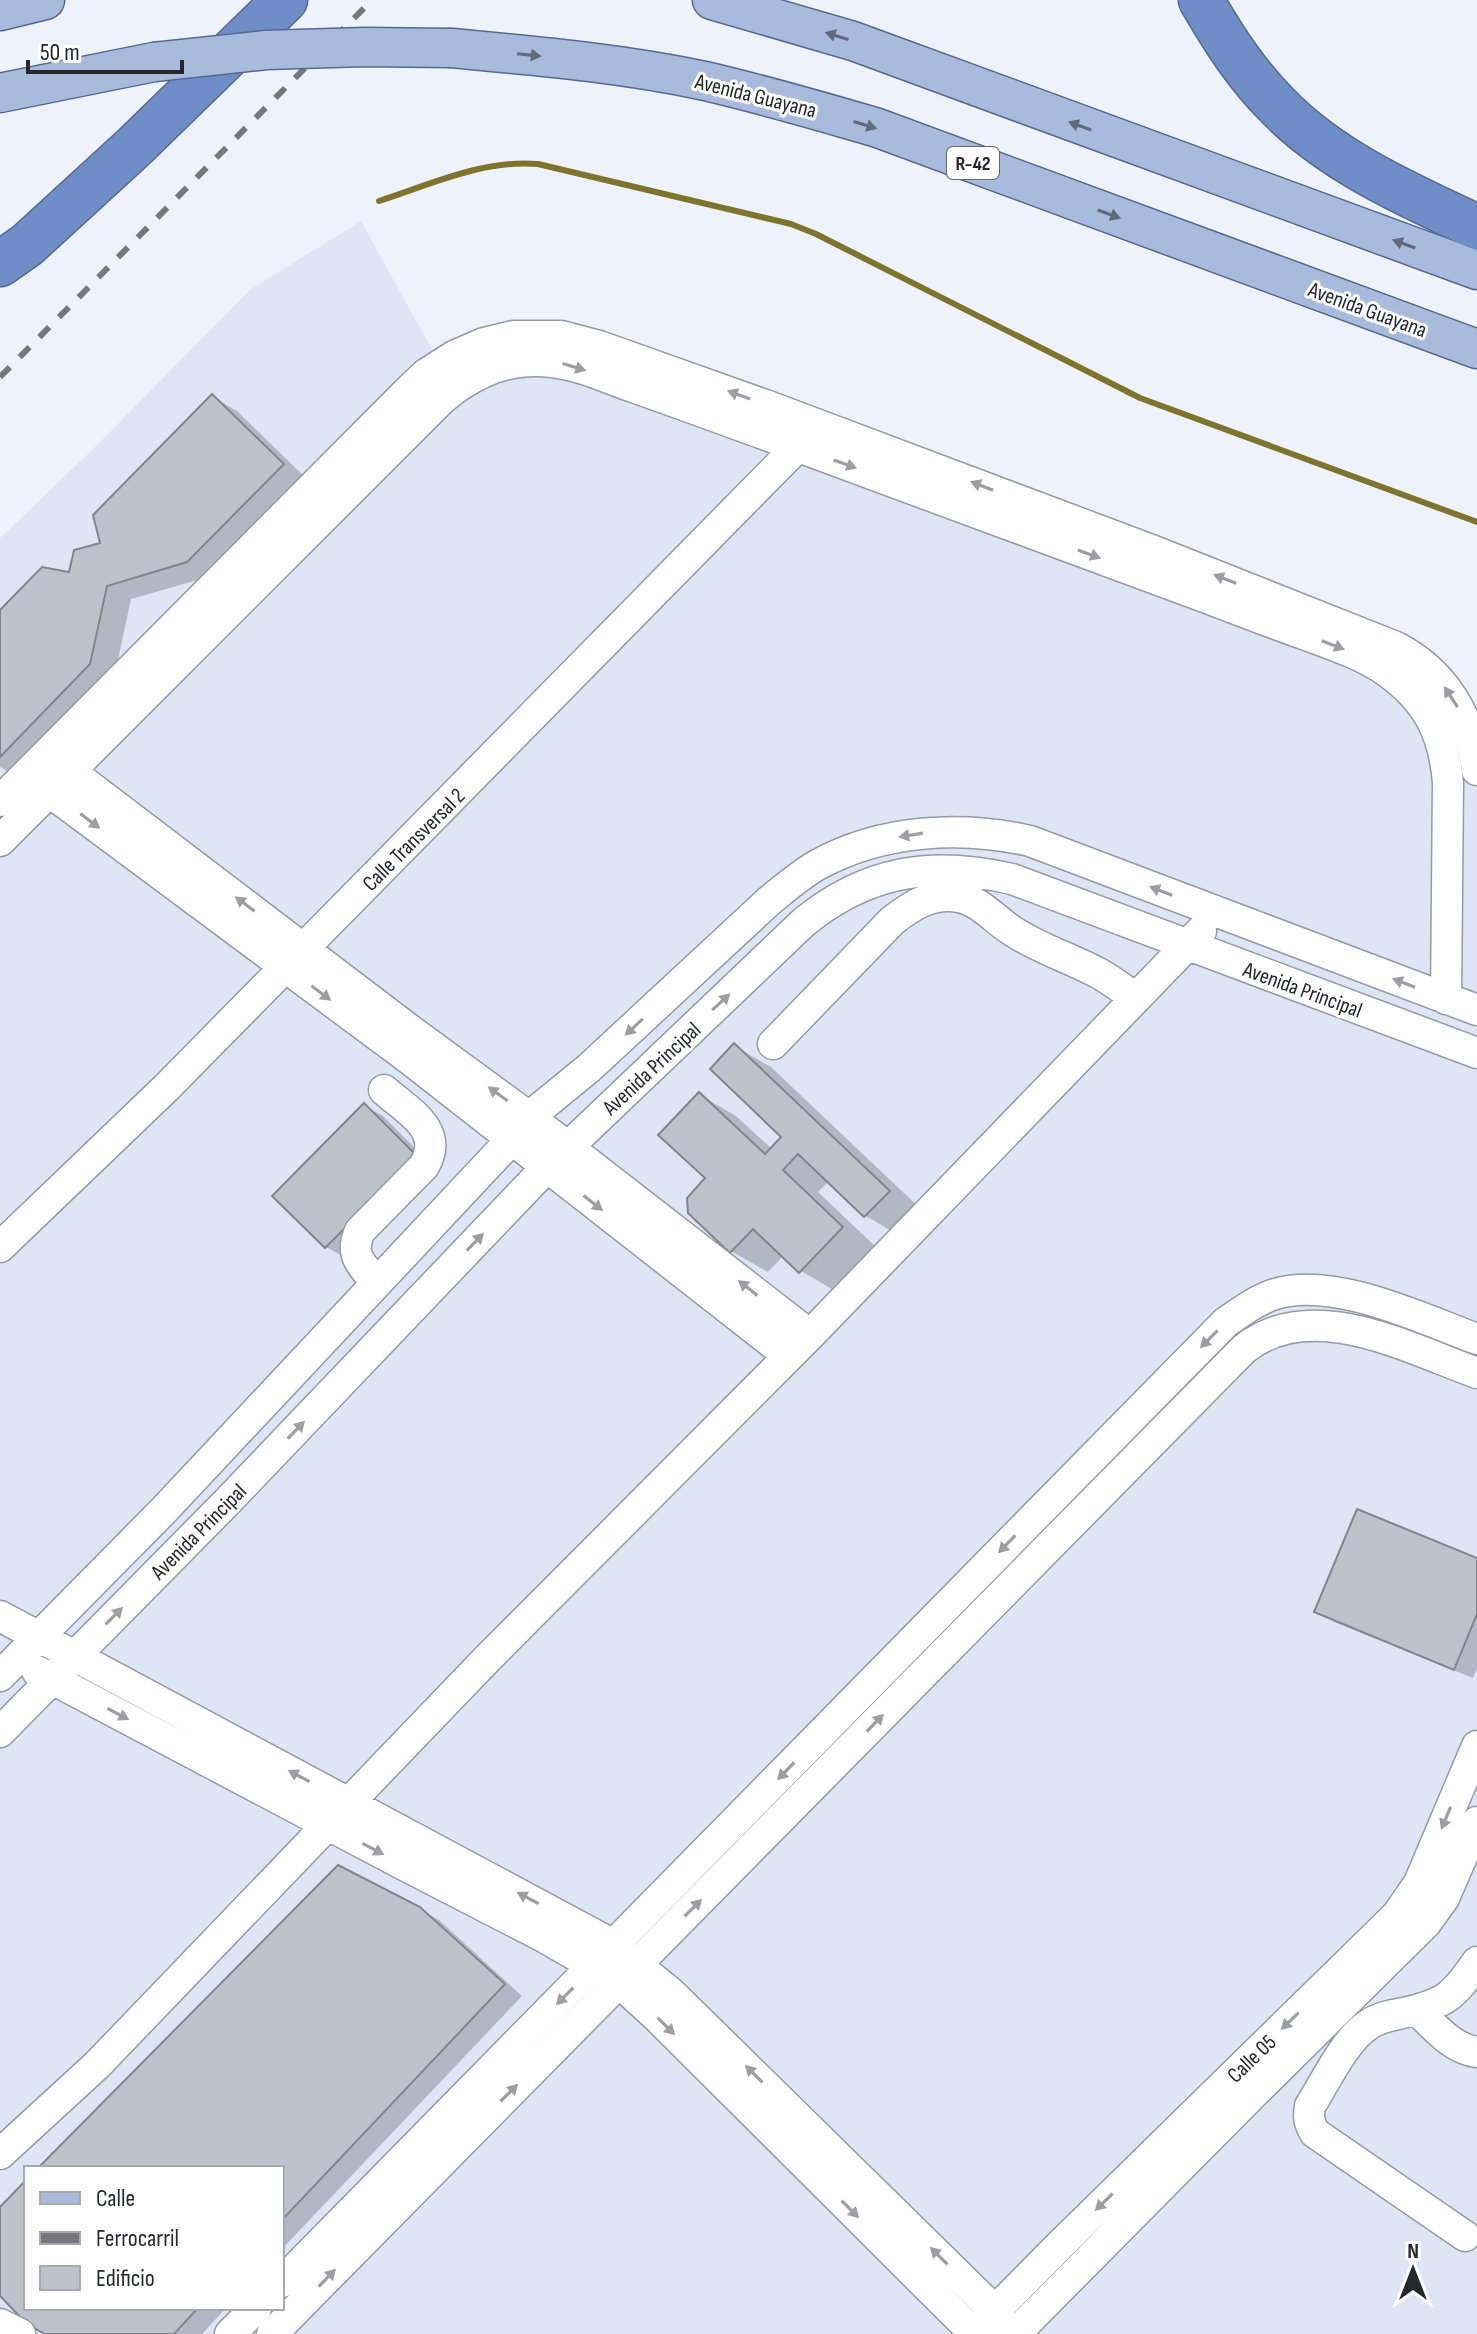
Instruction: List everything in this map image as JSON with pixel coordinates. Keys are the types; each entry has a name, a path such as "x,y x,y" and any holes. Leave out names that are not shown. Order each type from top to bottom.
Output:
{"highway":[{"path":"0,264 27,245 134,147 285,0"},
{"path":"1201,0 1242,65 1278,107 1316,139 1370,174 1477,227"}],"main road":[{"path":"0,11 45,0"},
{"path":"712,0 853,41 1477,270"},
{"name":"Avenida Guayana","path":"0,93 154,62 266,50 451,48 589,61 703,81 875,127 1477,349"}],"street":[{"path":"467,364 484,343 513,336 548,335 599,346 1154,551 1396,647 1423,663 1453,698 1468,729 1477,770"},
{"path":"0,841 49,773 345,475 426,374 467,364 486,370 511,363 559,362 1339,647 1377,665 1414,695 1434,722 1447,765 1446,999"},
{"name":"Calle Transversal 2","path":"0,1247 167,1087 818,425"},
{"path":"49,773 521,1128 799,1346"},
{"path":"0,801 49,773"},
{"name":"Avenida Principal","path":"5,1663 39,1637 164,1510 521,1128 769,901 818,865 870,843 924,833 1011,836 1477,1010"},
{"name":"Avenida Principal","path":"0,1732 226,1503 557,1157 804,922 844,893 868,883 915,872 985,873 1035,887 1477,1053"},
{"path":"773,1044 892,921 913,904 932,897 958,897 975,903 1011,930 1101,974 1136,998"},
{"path":"0,2154 97,2065 486,1660 799,1346 1218,913"},
{"path":"376,1282 359,1262 354,1251 355,1241 360,1231 417,1174 431,1155 432,1141 428,1129 384,1090"},
{"path":"417,1174 447,1206"},
{"path":"272,2334 1034,1516 1226,1322 1259,1301 1286,1291 1315,1289 1344,1293 1477,1339"},
{"path":"284,2280 616,1965 1058,1537 1244,1349 1267,1333 1291,1326 1316,1325 1371,1335 1477,1373"},
{"path":"1140,1410 1161,1432"},
{"path":"1034,1516 1058,1537"},
{"path":"0,1616 570,1920 616,1965"},
{"path":"5,1663 52,1679 327,1825 671,1993 986,2329"},
{"name":"Calle 05","path":"1015,2334 1275,2073 1386,1945 1404,1906 1419,1883 1477,1746"},
{"name":"Calle 05","path":"986,2329 1060,2245 1386,1945 1437,1911 1477,1822"},
{"path":"1465,2236 1315,2133 1310,2125 1310,2106 1354,2036 1380,2017 1417,2010 1444,2000 1460,1988 1477,1962"},
{"path":"1417,2010 1451,2042 1477,2052"},
{"path":"1275,2073 1310,2106"},
{"path":"230,2334 254,2310"},
{"path":"0,2324 20,2334"}],"shaded area":[{"path":"361,221 440,364 470,348 1374,637 1477,770 1477,2334 0,2334 0,538 251,289"}],"building":[{"path":"212,394 284,464 187,562 107,586 90,664 0,757 0,610 42,567 69,572 74,550 100,543 93,515"},
{"path":"734,1043 890,1191 864,1217 798,1154 783,1170 843,1227 799,1273 753,1229 730,1253 688,1213 687,1198 705,1178 658,1135 699,1092 765,1154 781,1137 710,1069"},
{"path":"364,1103 417,1156 325,1248 272,1196"},
{"path":"1357,1509 1477,1558 1477,1614 1454,1670 1314,1612"},
{"path":"338,1865 420,1907 505,1984 284,2218 284,2166 40,2166"},
{"path":"24,2182 24,2310 196,2310 174,2334 45,2334 27,2324 0,2296 0,2207"}],"waterway":[{"path":"379,201 477,169 518,163 538,164 791,224 1140,398 1477,522"}],"railway":[{"path":"0,377 372,0"}]}
